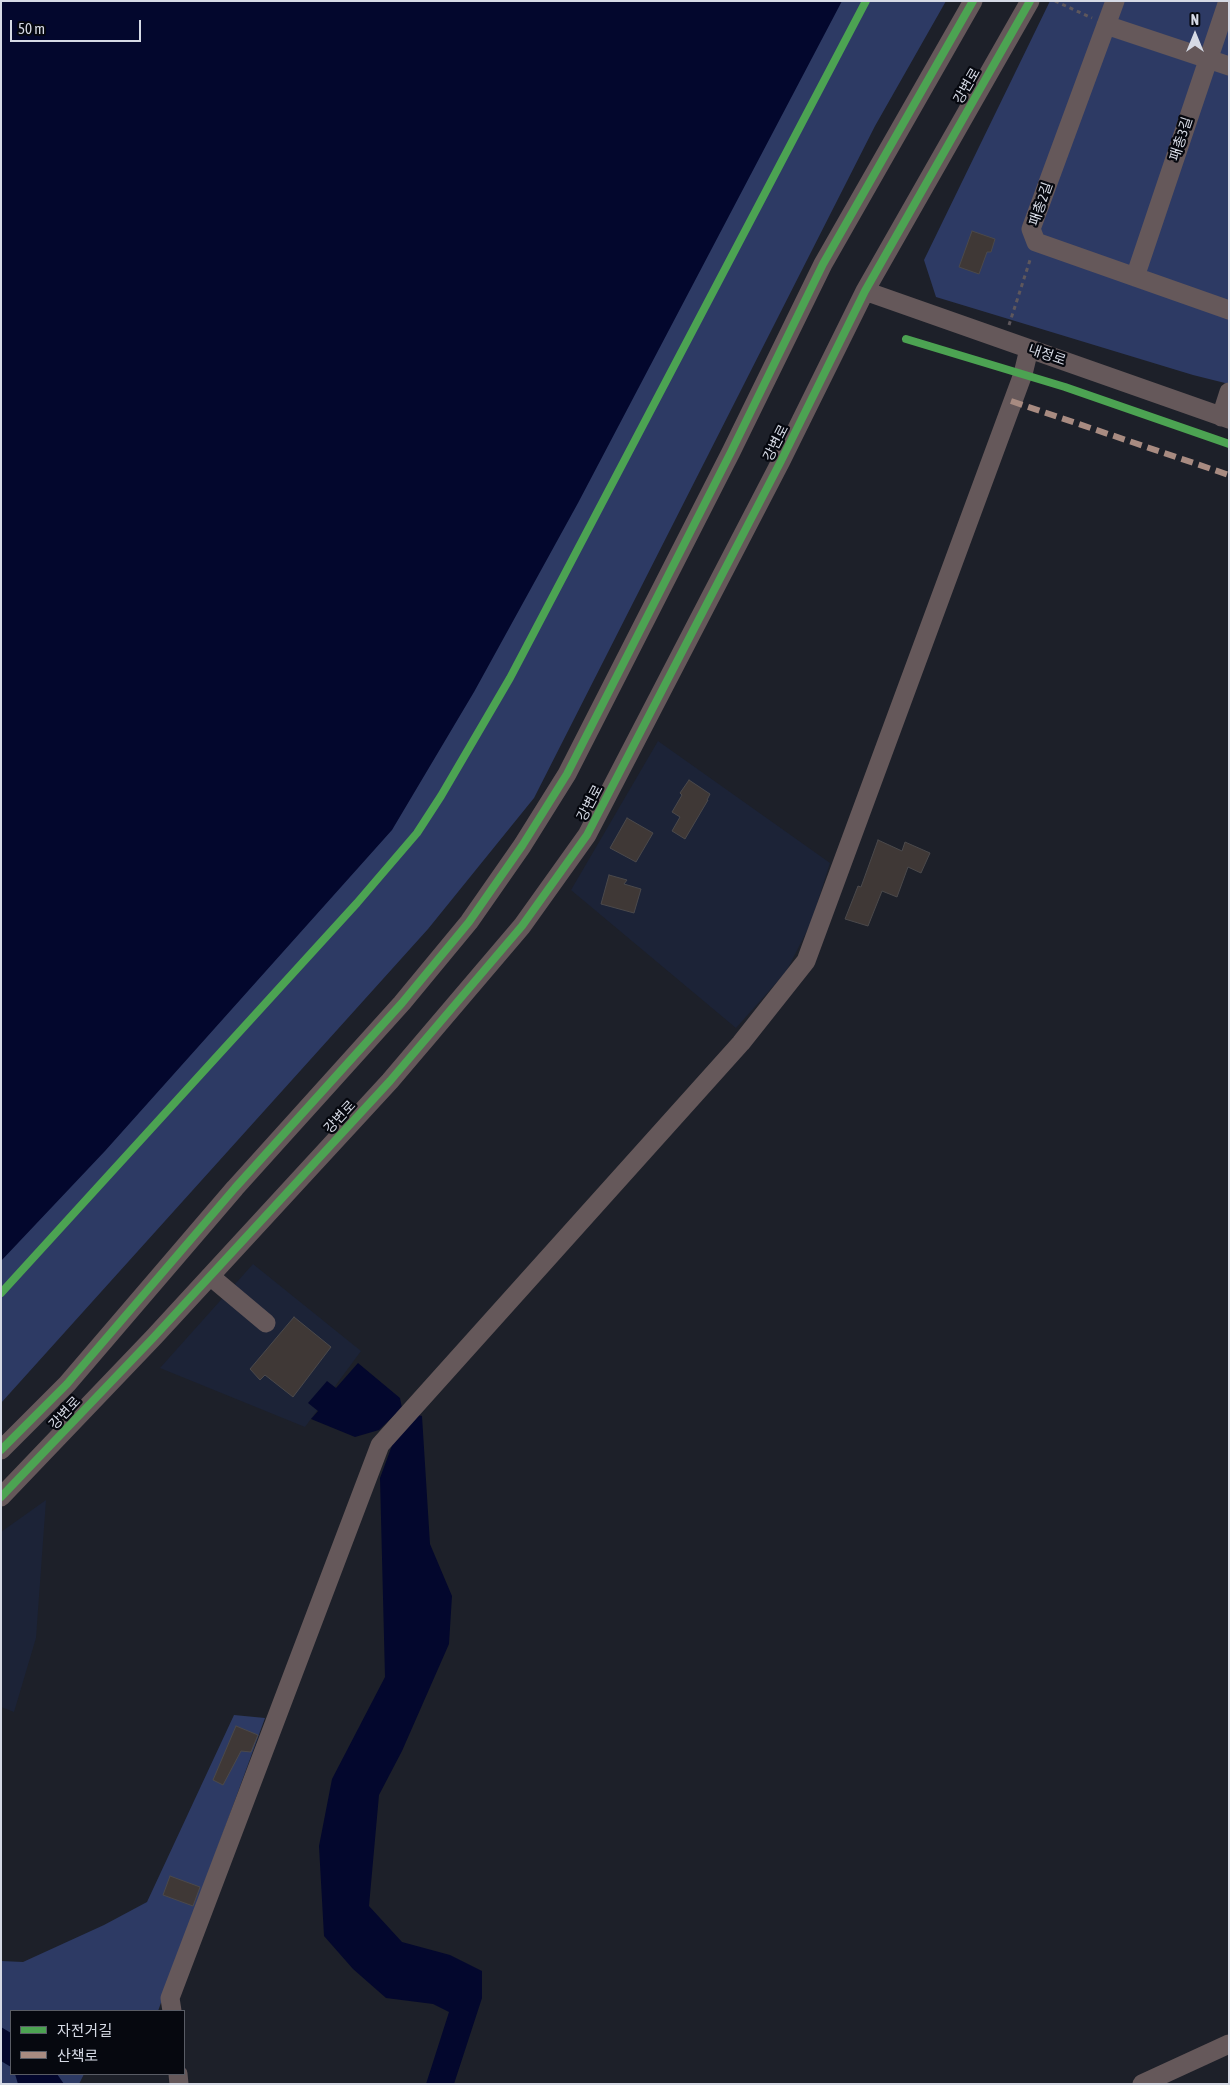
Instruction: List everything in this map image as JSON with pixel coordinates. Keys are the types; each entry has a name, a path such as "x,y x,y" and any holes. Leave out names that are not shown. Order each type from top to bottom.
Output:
{"street":[{"name":"강변로","path":"1,1450 67,1384 229,1195 402,1004 469,922 522,846 567,774 731,452 824,264 974,1"},
{"name":"강변로","path":"1,1497 210,1276 403,1066 522,926 586,835 781,462 865,291 1030,1"},
{"name":"패총2길","path":"1115,1 1031,229 1036,242 1229,310"},
{"name":"패총3길","path":"1135,277 1228,1"},
{"path":"1106,25 1229,66"},
{"name":"내정로","path":"865,291 1225,418"},
{"path":"172,2010 170,1998 380,1445 741,1043 806,961 1023,374 1029,349"},
{"path":"1225,418 1229,392"},
{"path":"210,1276 266,1323"},
{"path":"1142,2084 1229,2044"}],"path":[{"path":"1055,1 1106,25"},
{"path":"1004,340 1036,242"}],"shaded area":[{"path":"1,1 946,1 875,126 534,798 428,929 1,1403"},
{"path":"1,1 842,1 578,503 474,692 392,830 105,1151 1,1261"},
{"path":"1050,1 1229,1 1229,384 1193,375 936,297 924,260"},
{"path":"658,741 830,863 811,923 786,972 736,1028 571,890"},
{"path":"253,1264 361,1351 305,1427 160,1368"},
{"path":"358,1363 400,1398 402,1408 379,1430 355,1437 311,1419 318,1411 308,1403 327,1381 336,1388"},
{"path":"413,1414 422,1416 430,1544 452,1596 449,1644 402,1751 379,1795 369,1906 402,1942 450,1955 482,1971 482,1998 454,2084 426,2084 449,2012 433,2004 386,1998 353,1969 324,1936 319,1846 332,1779 385,1677 380,1478 394,1440"},
{"path":"46,1500 36,1638 14,1712 1,1707 1,1532"},
{"path":"234,1715 265,1718 158,2010 10,2010 10,2075 84,2075 79,2084 1,2084 1,1961 23,1962 104,1925 147,1902"},
{"path":"1,2027 10,2032 10,2066 1,2061"},
{"path":"15,2075 58,2075 64,2084 18,2084"}],"building":[{"path":"972,231 995,239 991,252 987,252 979,274 959,267"},
{"path":"689,780 710,794 685,839 672,831 680,817 672,812 682,795 680,793"},
{"path":"627,818 653,833 636,862 610,848"},
{"path":"878,840 902,851 905,842 930,853 921,873 908,867 897,897 882,891 868,926 845,919 858,886 861,887"},
{"path":"609,875 627,880 624,884 641,889 634,913 601,904"},
{"path":"294,1317 331,1347 293,1397 265,1375 260,1380 250,1369"},
{"path":"236,1726 258,1735 251,1752 241,1751 223,1785 213,1780"},
{"path":"170,1876 200,1887 193,1906 163,1895"}],"marked path":[{"path":"1011,401 1229,475"}],"cycle path":[{"path":"1,1293 357,903 417,833 441,796 510,678 866,1"},
{"path":"1,1450 67,1384 235,1188 402,1003 469,922 522,846 567,774 731,452 823,264 973,1"},
{"path":"1,1497 154,1337 390,1081 522,926 587,835 781,461 865,291 1030,1"},
{"path":"906,339 1065,387 1229,444"}]}
